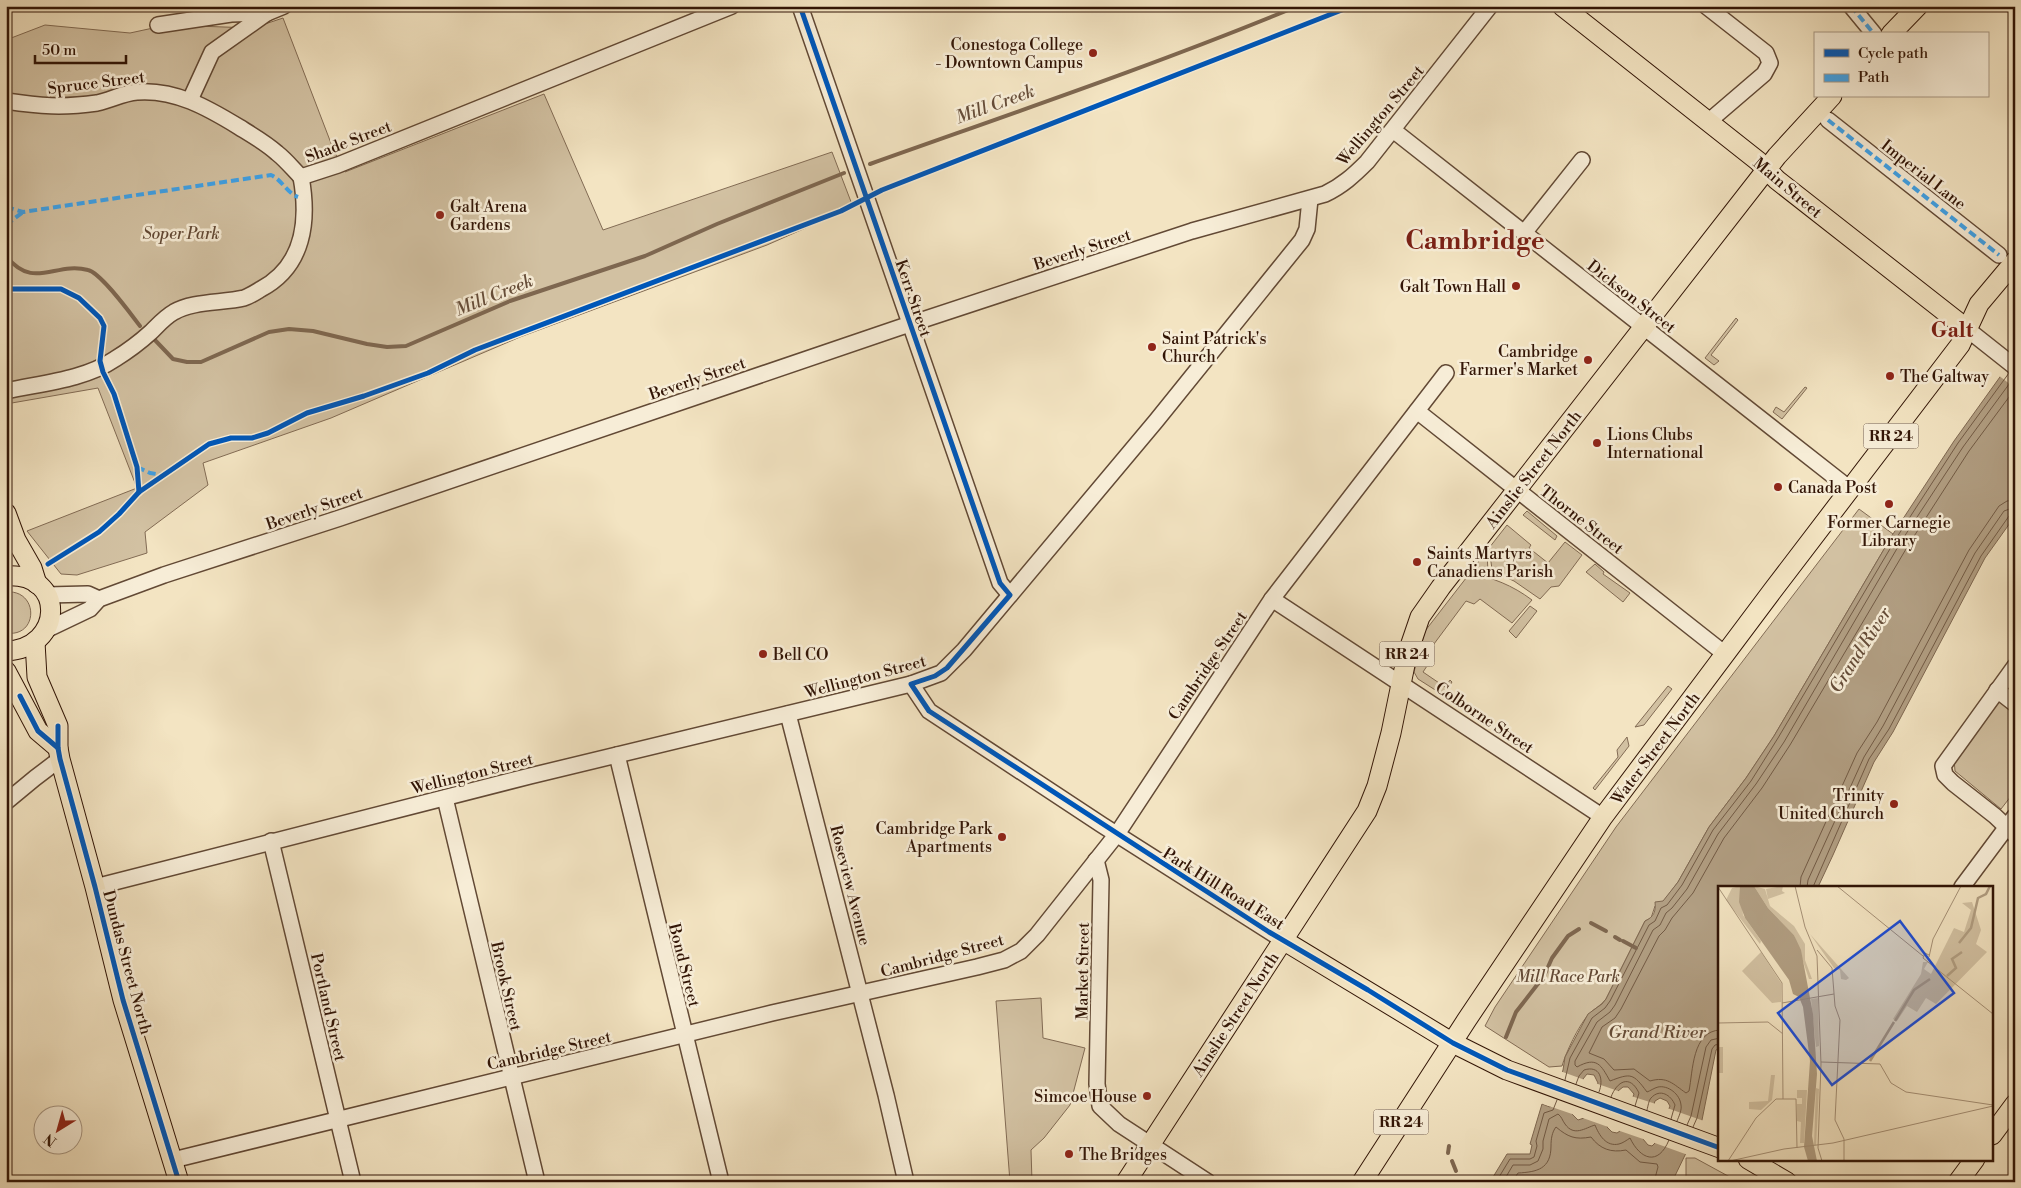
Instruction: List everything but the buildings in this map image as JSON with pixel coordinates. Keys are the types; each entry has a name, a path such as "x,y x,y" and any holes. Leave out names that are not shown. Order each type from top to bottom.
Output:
{"main road":[{"name":"Main Street","path":"1562,6 1967,329"},
{"path":"1893,32 1918,6"},
{"name":"RR 24","path":"1767,170 1800,130 1830,98"},
{"name":"Ainslie Street North","path":"1126,1182 1367,811 1377,786 1391,733 1400,682 1420,617 1440,588 1767,170"},
{"name":"RR 24","path":"1967,329 1978,304 2007,258"},
{"name":"Water Street North","path":"1362,1182 1603,817 1960,346 1967,329"},
{"path":"6,513 16,540 42,589"},
{"path":"6,576 23,577 42,589"},
{"name":"Dundas Street North","path":"42,589 50,601 51,616 41,636 37,677 58,726 59,754 123,1000 179,1182"},
{"path":"6,651 21,649 41,636"},
{"path":"6,671 38,731 59,754"},
{"name":"Park Hill Road East","path":"1283,940 1453,1042 1507,1070 1718,1147"},
{"path":"1994,1132 2015,1104"},
{"path":"1958,1182 1974,1160"},
{"path":"1757,1161 1787,1182"}],"street":[{"path":"190,100 212,52 267,13 284,6"},
{"name":"Shade Street","path":"6,391 101,368 139,343 175,311 193,305 246,297 270,284 281,275 291,262 301,241 306,213 301,178 338,165 732,6"},
{"name":"Kerr Street","path":"800,6 1000,583 1010,595"},
{"name":"Wellington Street","path":"95,887 271,841 911,684 935,676 947,668 1010,595 1156,421 1302,240 1307,229 1310,199 1338,188 1367,162 1490,6"},
{"path":"1706,6 1766,54 1770,63 1764,74 1708,122"},
{"path":"1851,6 1872,32"},
{"path":"158,25 230,14 267,13"},
{"name":"Spruce Street","path":"6,101 45,107 71,106 100,102 119,95 138,92 165,94 190,100 260,140 277,152 301,178"},
{"name":"Imperial Lane","path":"1828,120 2007,258"},
{"name":"Dickson Street","path":"1393,130 1850,489"},
{"path":"1524,234 1582,160"},
{"name":"Beverly Street","path":"41,636 90,609 99,599 154,578 1192,231 1310,199"},
{"name":"Main Street","path":"1967,329 2010,363"},
{"name":"Cambridge Street","path":"173,1160 685,1034 1004,960 1021,951 1037,935 1117,834 1272,599 1446,374"},
{"name":"Thorne Street","path":"1417,411 1725,654"},
{"path":"42,589 88,594 99,599"},
{"name":"Colborne Street","path":"1272,599 1603,817"},
{"path":"1963,886 2012,826 1945,775 1943,766 2015,666"},
{"name":"Park Hill Road East","path":"911,684 929,711 1283,940"},
{"path":"1997,690 2015,704"},
{"name":"Roseview Avenue","path":"788,714 886,1095 906,1182"},
{"path":"6,802 35,778 59,754"},
{"name":"Bond Street","path":"617,755 721,1182"},
{"name":"Brook Street","path":"445,798 537,1182"},
{"name":"Portland Street","path":"271,841 353,1182"},
{"name":"Market Street","path":"1096,860 1101,880 1097,1084 1100,1106 1119,1124 1208,1182"}],"green space":[{"name":"Soper Park","path":"283,18 334,151 345,172 544,94 603,230 832,152 853,207 767,245 520,337 331,418 203,463 208,485 145,532 147,553 77,575 61,574 27,531 137,488 98,388 6,404 6,40 45,25 130,33 167,25 253,28"},
{"path":"1736,318 1738,320 1711,355 1719,361 1714,365 1705,358"},
{"path":"1805,387 1807,388 1782,419 1773,412 1776,407 1784,412"},
{"name":"Mill Race Park","path":"1859,509 1893,534 1774,736 1746,778 1709,827 1678,882 1663,902 1655,906 1651,918 1645,921 1606,999 1584,1020 1566,1054 1562,1066 1549,1067 1485,1026 1495,1007 1616,827"},
{"path":"1527,511 1557,536 1555,540 1523,515"},
{"path":"1507,525 1531,545 1529,548 1548,563 1565,542 1582,555 1559,586 1551,587 1540,599 1492,569 1489,548"},
{"path":"1487,551 1488,573 1471,571"},
{"path":"1595,564 1604,572 1603,574 1630,593 1623,602 1586,572"},
{"path":"1470,573 1502,583 1532,600 1512,623 1480,599 1474,604 1466,601 1425,656 1429,663 1423,672 1445,687 1450,680 1452,682 1446,691 1440,693 1418,679 1414,672 1425,631"},
{"path":"6,592 17,593 25,598 29,605 31,613 29,621 25,628 17,633 6,633"},
{"path":"1530,606 1537,611 1516,638 1509,631"},
{"path":"1668,686 1672,689 1644,725 1635,727"},
{"path":"1999,699 2015,712 2015,791 2001,809 1955,771 1954,759"},
{"path":"1627,737 1629,746 1595,790 1593,788 1618,757 1617,750"},
{"path":"1041,998 1043,1038 1085,1048 1070,1105 1044,1138 1031,1150 1032,1182 1010,1182 996,1001"},
{"path":"1686,1158 1695,1158 1739,1182 1686,1182"}],"water":[{"name":"Grand River","path":"2015,356 2015,516 1985,558 1893,732 1874,762 1818,886 1718,886 1718,1049 1716,1050 1702,1120 1672,1182 1490,1182 1507,1154 1530,1154 1532,1145 1530,1144 1542,1104 1550,1107 1563,1070 1565,1057 1588,1014 1606,999 1645,921 1654,913 1655,902 1663,901 1678,882 1709,827 1746,778 1774,736 1893,534 1954,441","holes":["1587,1074 1594,1075 1598,1083 1584,1118 1578,1120 1572,1114 1583,1079","1623,1087 1628,1087 1634,1094 1620,1131 1617,1133 1612,1132 1607,1127 1618,1091","1660,1098 1667,1101 1670,1106 1655,1143 1652,1146 1648,1145 1643,1139 1655,1101"]}],"pier":[{"path":"2015,354 2015,388 1998,375"},
{"path":"1560,1071 1585,1080 1575,1115 1540,1103 1548,1104"},
{"path":"1595,1083 1621,1092 1611,1128 1580,1117"},
{"path":"1631,1096 1656,1104 1646,1140 1617,1130"},
{"path":"1667,1108 1704,1121 1688,1155 1652,1142"}],"waterway":[{"name":"Mill Creek","path":"870,164 1139,68 1298,6"},
{"name":"Mill Creek","path":"153,338 173,359 187,362 201,362 269,332 289,329 313,331 387,347 406,346 510,301 645,256 717,224 844,173"},
{"name":"Mill Creek","path":"6,256 16,266 26,272 45,273 76,268 94,273 115,294 140,326"},
{"path":"1591,923 1606,931"},
{"path":"1506,1037 1516,1012 1544,976 1552,958 1568,936 1579,929"},
{"path":"1615,937 1620,940"},
{"path":"1623,941 1636,948"},
{"path":"1448,1153 1449,1146"},
{"path":"1452,1161 1456,1171"}],"marked path":[{"path":"1851,6 1872,32"},
{"path":"1828,120 1999,255"},
{"path":"6,207 23,212 271,175 298,197"},
{"path":"6,225 23,212"},
{"path":"137,467 150,473 163,475"}],"cycle path":[{"path":"800,6 1000,583 1010,595 947,668 935,676 911,684 929,711 1269,932 1453,1043 1507,1070 1718,1147"},
{"path":"48,564 99,532 139,492 209,444 231,438 252,438 268,433 307,413 364,396 428,373 475,350 841,211 882,190 1352,6"},
{"path":"6,289 61,289 79,298 100,318 104,326 100,361 103,372 114,394 137,467 139,492"},
{"path":"20,696 38,731 58,748"},
{"path":"58,726 60,759 123,1000 179,1182"}],"place":[{"name":"Conestoga College - Downtown Campus","path":"1093,53"},
{"name":"Galt Arena Gardens","path":"440,215"},
{"name":"Galt Town Hall","path":"1516,286"},
{"name":"Saint Patrick's Church","path":"1152,347"},
{"name":"Cambridge Farmer's Market","path":"1588,360"},
{"name":"The Galtway","path":"1890,376"},
{"name":"Lions Clubs International","path":"1597,443"},
{"name":"Canada Post","path":"1778,487"},
{"name":"Former Carnegie Library","path":"1889,504"},
{"name":"Saints Martyrs Canadiens Parish","path":"1417,562"},
{"name":"Bell CO","path":"763,654"},
{"name":"Trinity United Church","path":"1894,804"},
{"name":"Cambridge Park Apartments","path":"1002,837"},
{"name":"Simcoe House","path":"1147,1096"},
{"name":"The Bridges","path":"1069,1154"}],"district":[{"name":"Cambridge","path":"1475,240"},
{"name":"Galt","path":"1952,330"}]}
